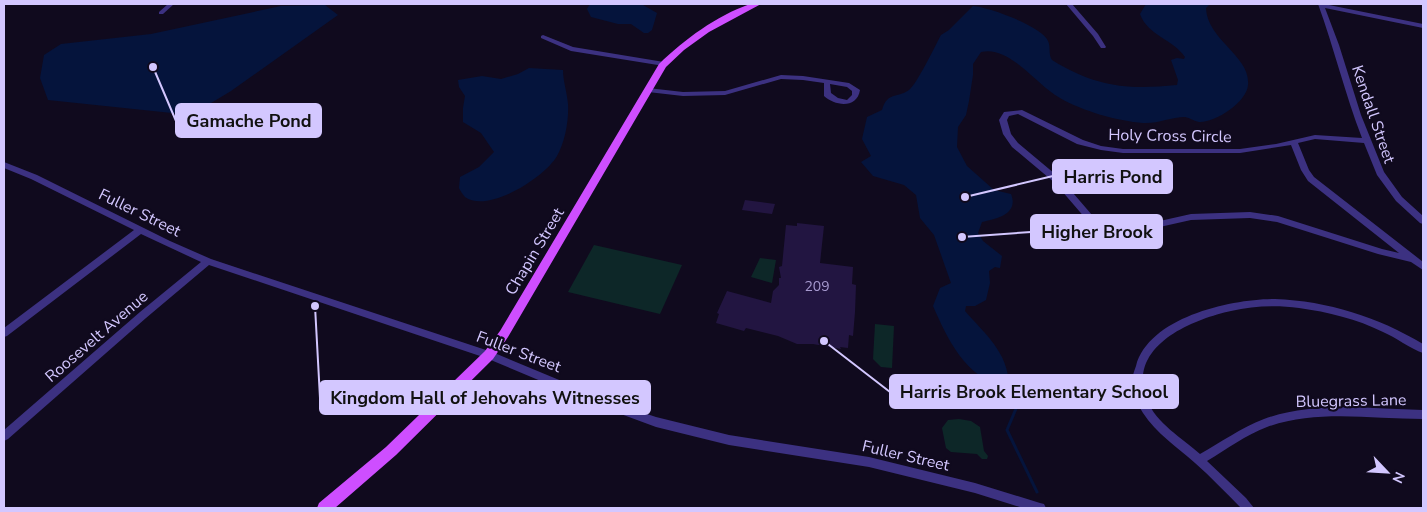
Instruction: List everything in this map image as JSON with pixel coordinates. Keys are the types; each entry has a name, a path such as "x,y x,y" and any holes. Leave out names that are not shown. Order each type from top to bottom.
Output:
{"main road":[{"name":"Chapin Street","path":"324,508 391,451 489,355 504,334 664,64 678,50 737,12 757,4"}],"street":[{"path":"161,13 171,4"},
{"path":"1069,4 1096,35 1103,47"},
{"path":"1321,4 1423,26"},
{"name":"Kendall Street","path":"1321,4 1366,141 1386,183 1399,199 1423,220"},
{"path":"543,37 571,49 664,64"},
{"path":"648,90 707,94 724,93 781,77 827,82"},
{"name":"Holy Cross Circle","path":"1366,141 1315,137 1294,143 1240,152 1123,151 1101,148 1080,142 1019,112 1007,114 1003,120 1007,134 1015,145 1058,181 1089,217 1107,227 1133,230 1191,217 1250,214 1278,219 1381,252 1415,260"},
{"path":"1294,143 1305,170 1317,185 1423,266"},
{"name":"Fuller Street","path":"4,165 208,261 489,355 630,413 682,429 738,442 869,462 975,488 1040,508"},
{"path":"4,333 140,230"},
{"name":"Roosevelt Avenue","path":"4,436 208,261"},
{"path":"1248,508 1149,414 1138,388 1137,374 1147,349 1172,330 1202,316 1242,305 1262,303 1304,305 1347,314 1384,328 1423,349"},
{"name":"Bluegrass Lane","path":"1199,460 1266,423 1278,419 1307,414 1423,415"}],"green space":[{"path":"594,245 682,265 660,314 568,292"},
{"path":"760,258 776,260 772,283 751,277"},
{"path":"875,324 894,326 892,368 881,367 873,359"},
{"path":"948,420 971,421 980,427 984,451 988,456 987,459 982,459 977,454 951,452 946,448 942,428"}],"water":[{"path":"590,4 636,4 643,5 657,13 652,30 644,33 631,24 618,24 591,17 587,9"},
{"path":"1146,4 1210,4 1206,8 1208,19 1213,29 1243,65 1247,75 1248,85 1246,92 1229,110 1213,119 1199,122 1185,117 1159,122 1133,122 1100,115 1069,103 1051,92 1002,54 992,51 981,52 973,64 969,101 966,115 958,127 957,147 967,166 994,190 1011,194 1013,201 1009,211 1005,214 982,222 978,233 983,241 1002,256 1000,268 995,267 989,271 990,283 986,300 975,306 966,306 965,311 994,344 1005,363 1009,385 1003,387 990,382 968,366 959,355 933,306 940,288 951,283 934,235 920,218 916,195 904,185 873,176 861,162 871,156 862,139 867,117 882,110 884,104 890,98 909,90 921,73 941,35 949,30 973,6 1014,18 1036,29 1048,41 1052,60 1083,76 1098,81 1127,86 1177,85 1178,80 1171,60 1177,58 1184,59 1185,57 1174,46 1155,33 1144,21 1140,14"},
{"path":"325,5 338,15 231,91 191,115 48,100 40,78 44,55 61,44 151,34 281,6"},
{"path":"529,68 563,70 568,110 566,131 560,150 551,164 541,174 515,191 487,201 475,201 465,197 459,188 460,177 479,167 494,152 481,133 463,122 465,96 459,87 458,80 482,76 501,79 518,74"}],"building":[{"path":"745,200 775,204 772,214 742,210"},
{"path":"797,223 824,226 820,263 853,267 852,284 856,285 855,312 853,336 849,335 848,348 840,347 841,349 813,344 797,344 778,336 746,328 744,331 716,323 719,314 717,313 727,291 771,303 773,291 779,285 779,278 781,278 779,267 782,266 786,225 797,226"}],"waterway":[{"path":"1007,382 1020,399 1007,430 1037,492"}],"place":[{"name":"Gamache Pond","path":"153,67"},
{"name":"Harris Pond","path":"965,197"},
{"name":"Higher Brook","path":"962,237"},
{"name":"Kingdom Hall of Jehovahs Witnesses","path":"315,306"},
{"name":"Harris Brook Elementary School","path":"824,341"}]}
